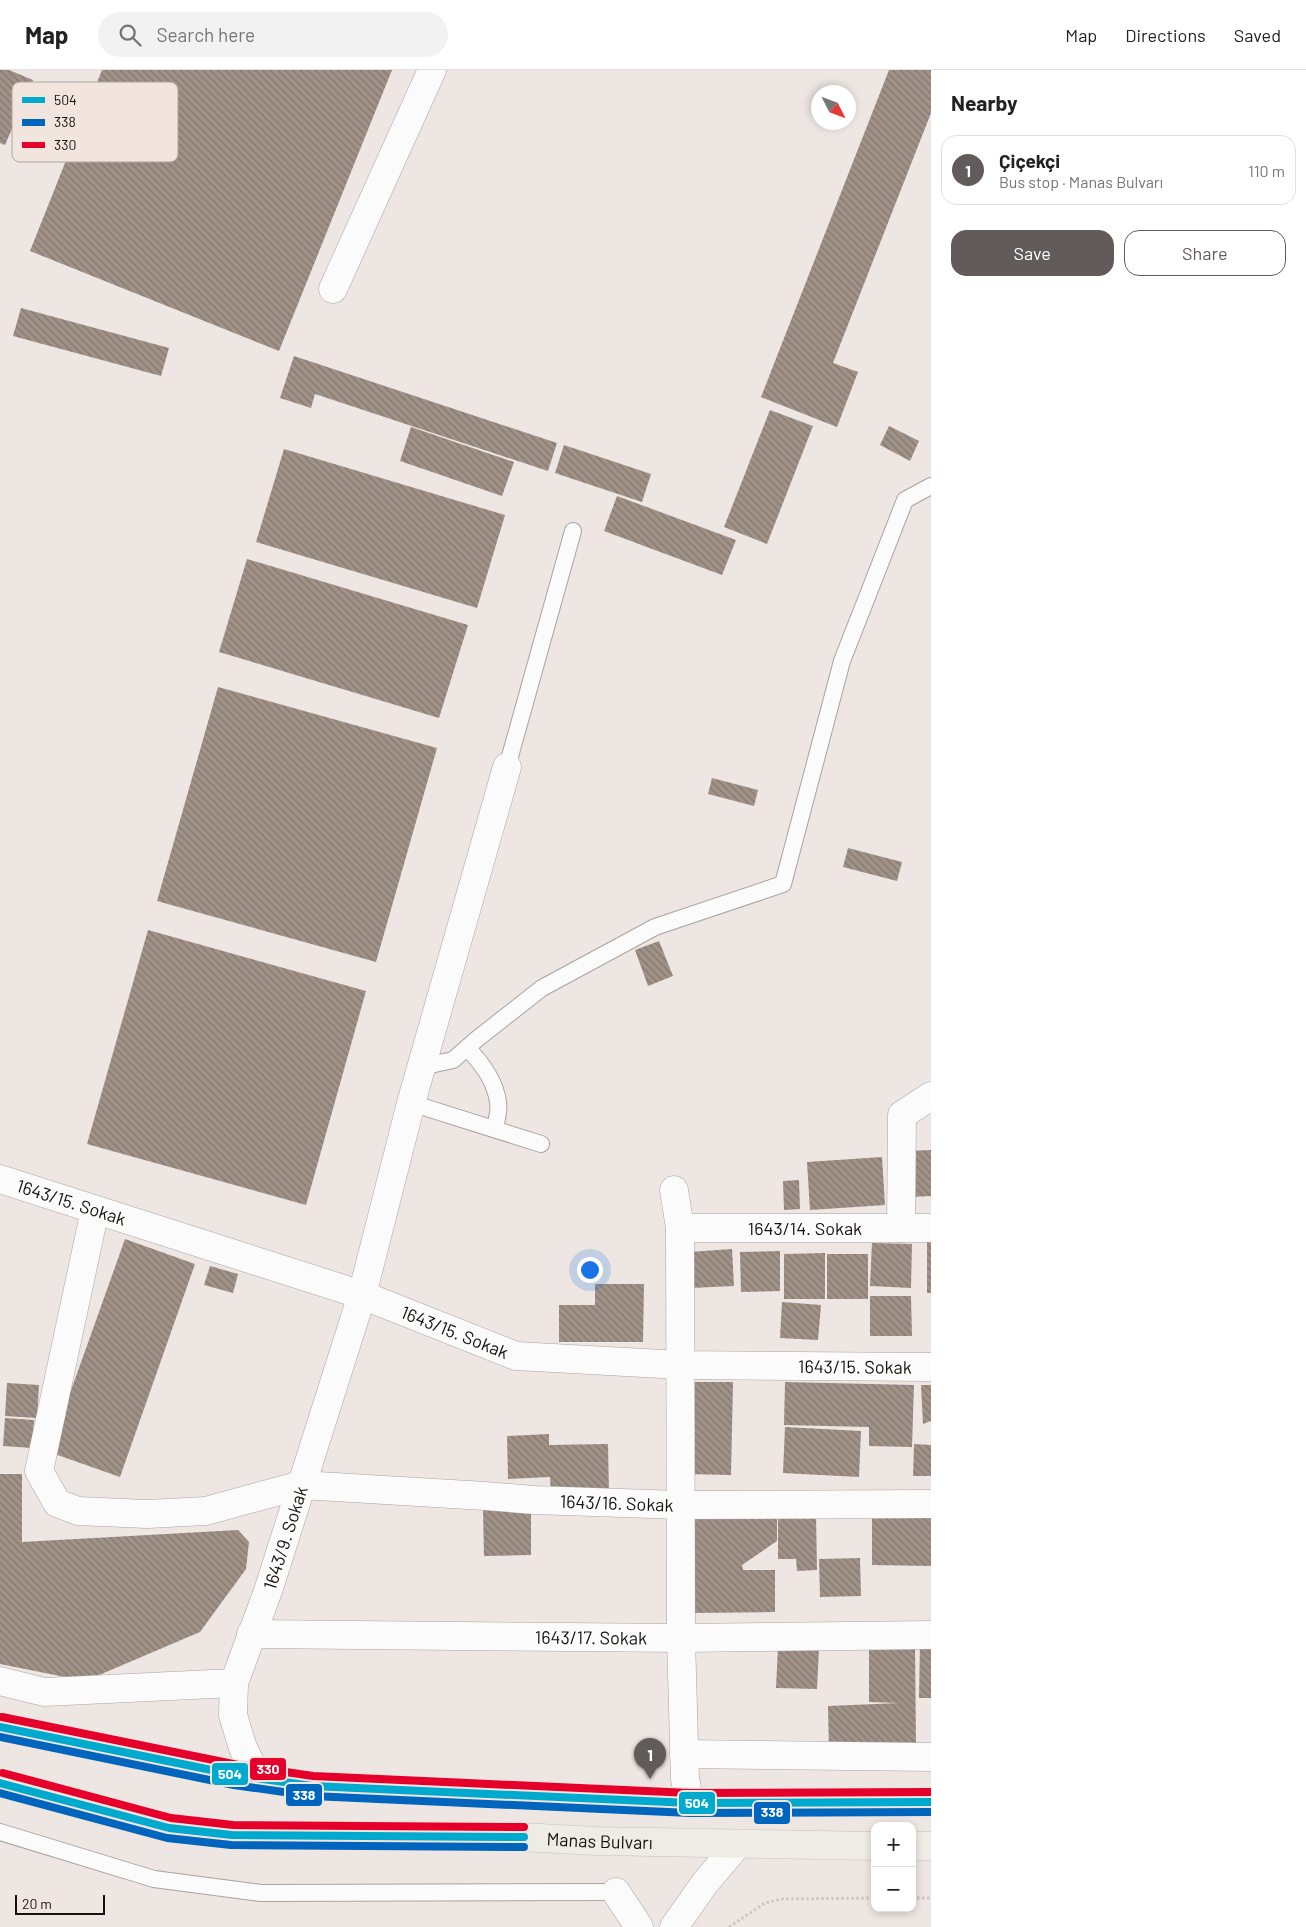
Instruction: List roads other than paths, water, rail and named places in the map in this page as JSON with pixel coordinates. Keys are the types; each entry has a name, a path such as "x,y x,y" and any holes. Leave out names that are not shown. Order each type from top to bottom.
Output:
{"main road":[{"path":"0,1727 258,1778 312,1786 690,1803 931,1802"},
{"name":"Manas Bulvarı","path":"0,1783 170,1828 232,1835 522,1837 596,1841 871,1846"},
{"path":"916,1846 931,1846"}],"street":[{"path":"333,289 432,70"},
{"name":"1643/9. Sokak","path":"258,1778 243,1748 232,1715 234,1683 269,1588 362,1296 421,1067 507,767"},
{"path":"901,1228 902,1115 931,1096"},
{"name":"1643/15. Sokak","path":"0,1179 362,1296 516,1356 681,1365 931,1368"},
{"path":"674,1190 680,1228 681,1638 684,1754 686,1787 690,1803"},
{"name":"1643/16. Sokak","path":"95,1210 39,1471 57,1503 78,1511 147,1514 206,1511 301,1485 534,1500 681,1505 931,1504"},
{"name":"1643/14. Sokak","path":"680,1228 931,1228"},
{"name":"1643/17. Sokak","path":"251,1634 681,1638 931,1635"},
{"path":"0,1681 44,1692 234,1683"},
{"path":"684,1754 931,1757"},
{"path":"674,1927 705,1884 738,1844"},
{"path":"616,1892 639,1927"}],"lane":[{"path":"421,1067 453,1060 542,988 655,927 783,884 842,661 905,500 931,486"},
{"path":"507,767 573,531"},
{"path":"467,1048 481,1062 490,1076 499,1103 494,1129"},
{"path":"412,1102 541,1144"},
{"path":"0,1832 154,1879 261,1894 616,1892"}],"place":[{"name":"Çiçekçi","path":"650,1779"}]}
